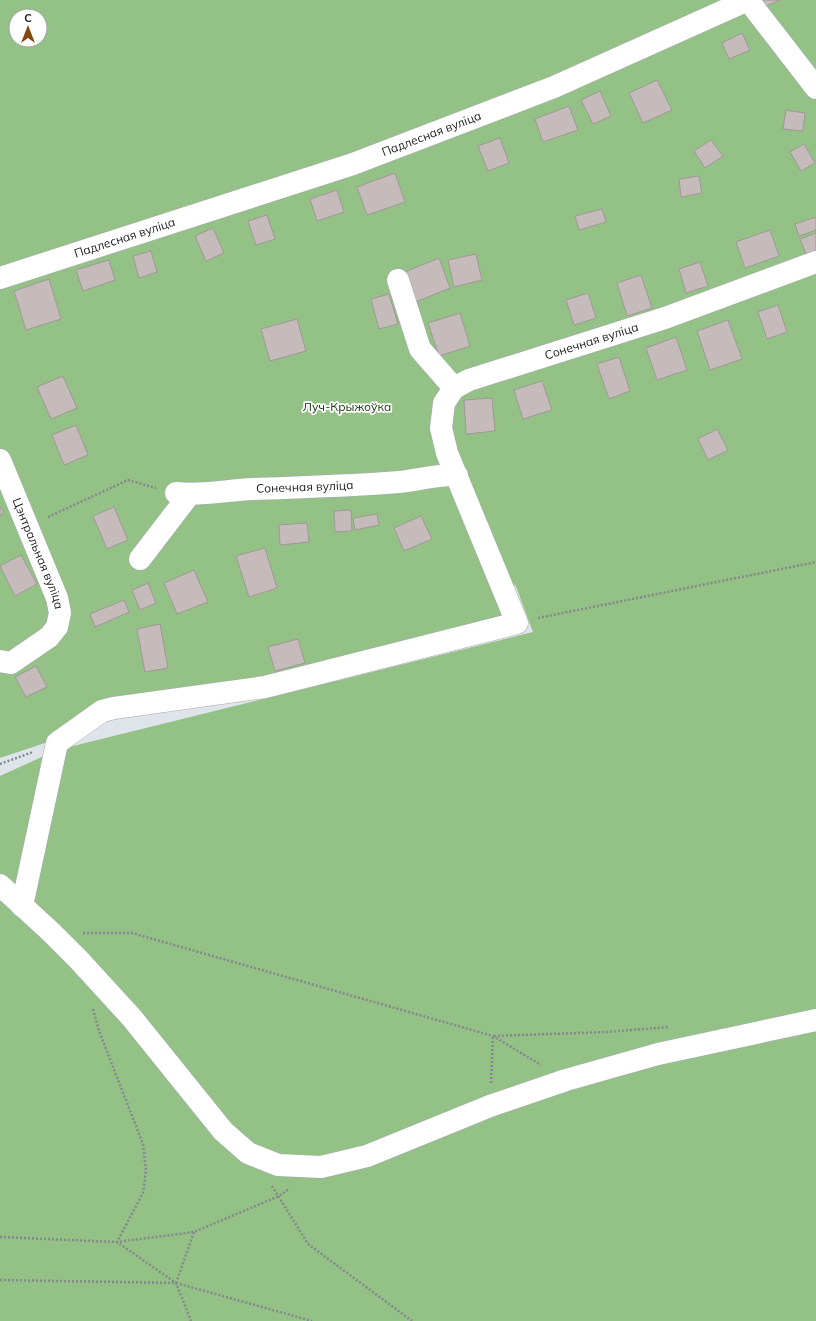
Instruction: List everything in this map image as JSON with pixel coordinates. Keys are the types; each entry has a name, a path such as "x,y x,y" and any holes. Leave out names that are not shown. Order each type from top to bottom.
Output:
{"street":[{"name":"Падлесная вуліца","path":"0,278 353,164 554,87 748,0 816,88"},
{"name":"Сонечная вуліца","path":"454,388 469,380 665,318 816,262"},
{"path":"22,906 58,743 102,711 114,708 265,687 517,623 447,453 441,428 444,403 454,388 420,349 398,280"},
{"name":"Цэнтральная вуліца","path":"0,460 57,598 60,613 58,627 49,637 11,663 0,662"},
{"name":"Сонечная вуліца","path":"183,494 251,489 357,485 420,480 457,475"},
{"path":"140,559 183,494"},
{"path":"0,885 52,932 132,1018 223,1132 248,1153 278,1165 321,1167 367,1156 490,1106 566,1080 658,1054 816,1020"}],"path":[{"path":"28,526 128,480 183,494"},
{"path":"517,623 816,562"},
{"path":"0,764 58,743"},
{"path":"52,932 132,932 493,1036 566,1080"},
{"path":"90,1002 99,1030 143,1144 146,1171 143,1192 117,1242"},
{"path":"493,1036 607,1032 676,1026"},
{"path":"490,1106 493,1036"},
{"path":"270,1184 308,1244 412,1321"},
{"path":"0,1237 117,1242 194,1232 279,1196"},
{"path":"176,1283 194,1232"},
{"path":"117,1242 176,1283 191,1321"},
{"path":"0,1280 176,1283 312,1321"}],"green space":[{"name":"Луч-Крыжоўка","path":"0,0 816,0 816,1321 0,1321 0,776 57,750 533,632 515,584 503,616 268,680 105,698 54,740 0,758"}],"building":[{"path":"761,0 780,0 764,7"},
{"path":"742,33 750,50 729,59 722,43"},
{"path":"657,80 672,110 643,123 629,93"},
{"path":"600,91 611,116 593,124 581,100"},
{"path":"569,106 578,130 543,142 535,119"},
{"path":"786,110 805,113 803,131 783,129"},
{"path":"500,138 509,163 488,171 478,146"},
{"path":"711,140 723,156 705,168 694,151"},
{"path":"804,144 815,163 801,171 790,152"},
{"path":"395,173 405,202 367,215 357,187"},
{"path":"699,176 702,193 681,197 679,179"},
{"path":"337,190 344,212 317,221 310,199"},
{"path":"602,209 606,222 579,230 575,216"},
{"path":"267,215 275,239 256,245 248,221"},
{"path":"816,217 816,230 799,236 795,224"},
{"path":"213,228 224,253 206,261 195,236"},
{"path":"770,230 779,256 745,268 736,242"},
{"path":"816,233 816,251 806,254 800,239"},
{"path":"151,251 157,272 139,278 133,256"},
{"path":"476,254 482,280 454,287 448,260"},
{"path":"439,258 450,288 416,302 405,272"},
{"path":"109,260 115,280 83,291 76,270"},
{"path":"700,262 708,286 686,293 679,269"},
{"path":"641,275 652,308 627,316 617,283"},
{"path":"49,279 61,319 26,330 14,291"},
{"path":"588,293 596,318 574,325 566,300"},
{"path":"389,294 398,324 379,329 371,299"},
{"path":"778,305 787,332 767,339 758,312"},
{"path":"460,313 470,346 439,356 428,323"},
{"path":"297,319 306,351 270,361 261,329"},
{"path":"728,320 742,359 710,370 697,331"},
{"path":"676,337 687,370 657,380 646,348"},
{"path":"619,357 630,391 609,399 597,364"},
{"path":"63,376 77,408 51,419 37,387"},
{"path":"542,381 552,410 523,419 514,390"},
{"path":"492,398 495,431 466,434 464,400"},
{"path":"76,425 88,455 64,465 52,435"},
{"path":"717,429 728,450 708,460 698,439"},
{"path":"0,507 4,512 0,516"},
{"path":"114,507 128,540 107,549 93,516"},
{"path":"351,510 352,531 335,532 334,511"},
{"path":"377,514 379,525 355,530 353,518"},
{"path":"421,516 432,539 404,551 394,528"},
{"path":"307,523 309,542 280,545 279,525"},
{"path":"265,548 277,588 249,597 236,556"},
{"path":"21,555 37,584 15,596 0,566"},
{"path":"194,570 208,602 177,614 164,583"},
{"path":"148,583 156,603 140,610 132,590"},
{"path":"124,600 129,612 95,627 90,614"},
{"path":"160,624 168,668 145,672 137,629"},
{"path":"298,639 305,663 275,671 268,647"},
{"path":"36,666 47,687 26,697 15,677"}]}
